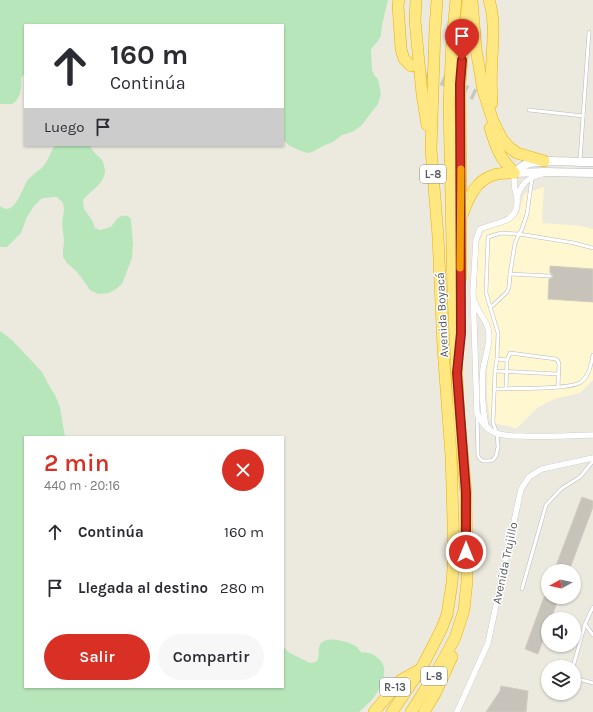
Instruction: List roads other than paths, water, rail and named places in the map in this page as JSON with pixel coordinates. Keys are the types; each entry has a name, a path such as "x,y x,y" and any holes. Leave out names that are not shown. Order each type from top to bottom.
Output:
{"highway":[{"path":"399,0 398,5 401,49 404,59 411,66"},
{"path":"416,0 416,37 430,149"},
{"name":"Avenida Boyacá","path":"392,712 421,669 442,630 447,615 452,583 454,553 438,236 430,149 435,29 438,0"},
{"name":"Avenida Boyacá","path":"410,712 437,671 455,638 464,610 467,581 466,493 453,294 449,103 452,41 456,0"},
{"path":"457,373 461,333 460,84 468,0"},
{"path":"472,0 476,49 483,90 493,121 502,139 510,148 545,167"},
{"path":"489,0 492,11 494,33 491,89 493,121"},
{"path":"475,95 480,101 496,146 502,158 514,173"},
{"path":"461,219 474,188 481,182 494,175 514,173"},
{"path":"424,712 435,694 450,662 455,638"},
{"name":"R-13","path":"374,712 401,680 421,669"}],"street":[{"path":"593,173 545,167 535,162 526,164 514,173 517,208 510,218 503,222 480,229 477,235 473,291 477,413 481,422 486,428 506,435 541,437 593,435"},
{"path":"517,197 525,182 545,167 580,162 593,162"},
{"path":"473,291 476,307 487,324 490,335 483,371 484,417 486,428"},
{"name":"Avenida Trujillo","path":"457,712 488,643 521,489 529,478 542,470 593,460"}],"lane":[{"path":"580,162 589,32"},
{"path":"530,110 583,116"},
{"path":"491,307 507,292 509,287 515,243 527,214 532,177"},
{"path":"477,413 478,456 480,460 493,460 496,456 498,447 497,433 493,423 495,372 498,359 498,333 486,293 488,237 500,233 519,234 574,243 593,248"},
{"path":"510,274 550,276"},
{"path":"506,388 510,353 556,359 559,364 558,387"},
{"path":"495,389 577,385 587,376 593,355"},
{"path":"498,359 508,360"},
{"path":"495,372 558,374"},
{"path":"522,589 546,505 561,489 580,477 593,460"},
{"path":"575,660 585,624 593,606"},
{"path":"585,624 593,635"},
{"path":"581,680 593,683"}],"tunnel":[{"path":"412,66 475,95"}]}
